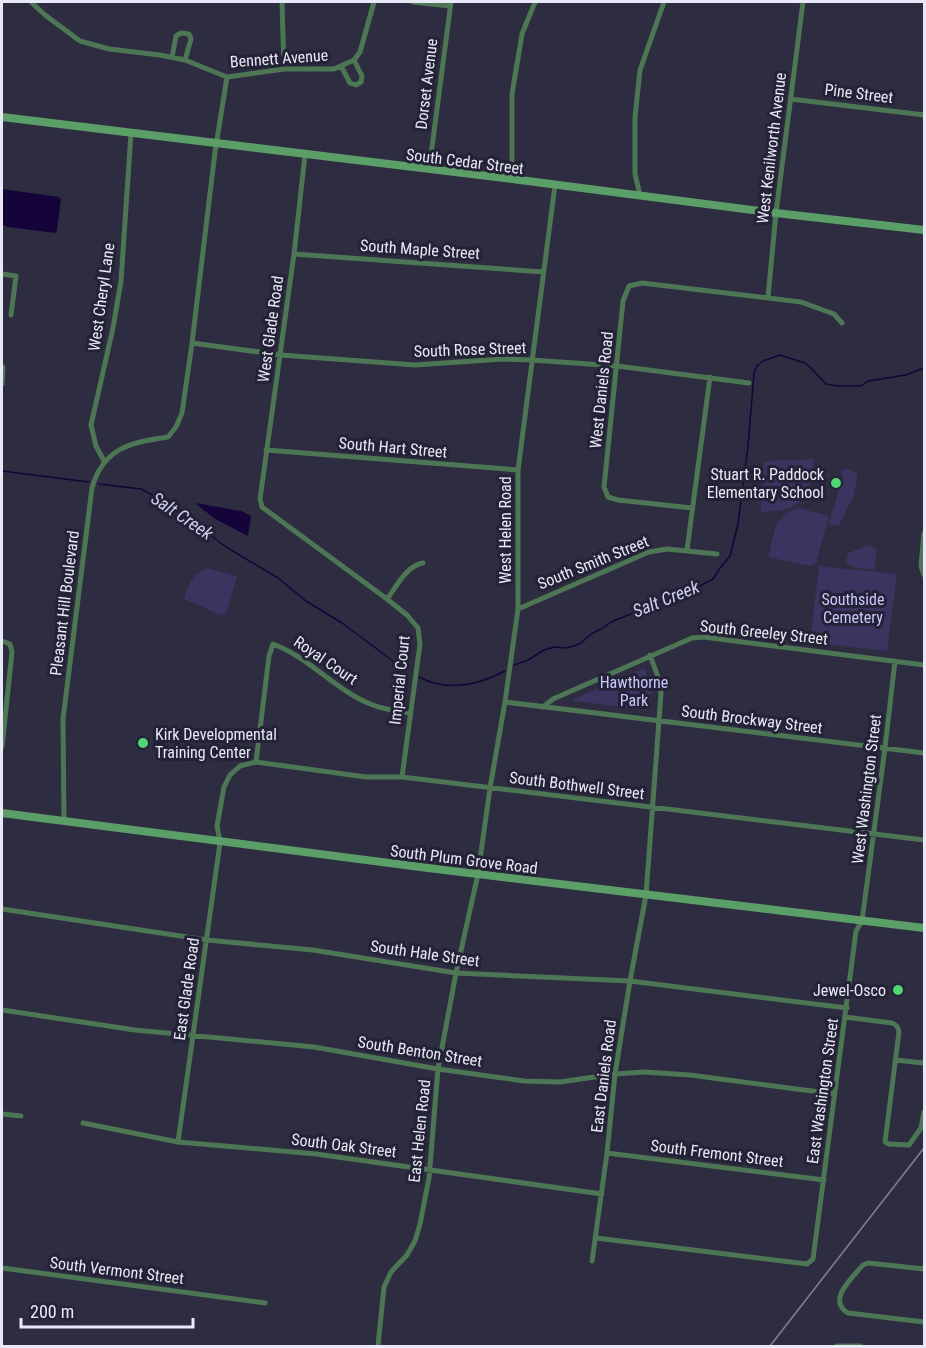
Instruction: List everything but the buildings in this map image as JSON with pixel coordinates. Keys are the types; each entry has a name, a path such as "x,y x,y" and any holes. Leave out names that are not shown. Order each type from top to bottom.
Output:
{"street":[{"name":"Bennett Avenue","path":"31,2 80,41 109,49 185,60 226,77 284,69 334,69 354,60 360,52 374,2"},
{"path":"282,2 284,69"},
{"path":"413,2 450,4"},
{"path":"512,179 512,94 522,34 535,2"},
{"path":"640,195 635,174 635,117 640,70 664,2"},
{"name":"West Kenilworth Avenue","path":"768,297 776,213 803,2"},
{"name":"Dorset Avenue","path":"429,170 450,4"},
{"path":"172,57 176,36 181,33 189,34 191,39 185,60"},
{"name":"Bennett Avenue","path":"341,66 350,83 356,85 361,82 362,76 354,60"},
{"path":"104,461 123,447 168,437 176,427 182,413 226,77"},
{"name":"Pine Street","path":"791,99 924,115"},
{"name":"South Cedar Street","path":"2,117 924,230"},
{"name":"West Cheryl Lane","path":"104,461 96,446 91,425 121,281 131,133"},
{"name":"West Glade Road","path":"262,507 260,499 281,355 305,155"},
{"name":"West Helen Road","path":"478,874 518,609 518,470 555,185"},
{"name":"South Maple Street","path":"294,254 544,272"},
{"path":"2,274 16,276 11,315"},
{"name":"West Daniels Road","path":"692,508 618,500 608,497 604,487 623,302 629,286 642,283 768,297"},
{"path":"768,297 801,302 834,314 842,323"},
{"name":"South Rose Street","path":"192,343 281,355 415,365 504,359 617,366 749,383"},
{"path":"2,384 3,367"},
{"path":"687,550 710,377"},
{"path":"168,437 173,443"},
{"name":"South Hart Street","path":"266,450 518,470"},
{"name":"Pleasant Hill Boulevard","path":"64,821 63,733 67,685 92,488 95,476 104,461"},
{"name":"Imperial Court","path":"262,507 387,599 407,615 418,628 420,644 402,777"},
{"path":"924,533 921,566 924,575"},
{"name":"South Smith Street","path":"518,609 649,552 667,549 717,554"},
{"path":"387,599 403,576 415,564 423,563"},
{"name":"South Greeley Street","path":"543,707 553,699 692,638 704,637 924,665"},
{"path":"2,641 10,644 12,652 2,747"},
{"name":"Royal Court","path":"256,762 269,656 273,644 288,649 355,696 374,705 410,713"},
{"path":"646,895 661,693 650,655"},
{"name":"West Washington Street","path":"862,921 895,661"},
{"name":"South Brockway Street","path":"505,702 924,753"},
{"path":"220,841 217,826 224,787 230,775 240,766 256,762"},
{"name":"South Bothwell Street","path":"256,762 366,777 402,777 924,840"},
{"name":"South Plum Grove Road","path":"2,813 924,928"},
{"name":"East Glade Road","path":"178,1142 220,841"},
{"name":"East Helen Road","path":"378,1347 384,1287 391,1272 407,1255 415,1241 420,1224 430,1170 438,1069 478,874"},
{"name":"East Daniels Road","path":"592,1261 615,1074 646,895"},
{"name":"South Hale Street","path":"2,909 207,940 313,950 456,973 630,981 847,1008"},
{"name":"East Washington Street","path":"596,1238 807,1264 811,1262 814,1256 856,931 862,921"},
{"name":"South Benton Street","path":"2,1010 135,1030 314,1047 438,1069 524,1081 560,1082 644,1072 690,1075 835,1094"},
{"path":"846,1017 892,1023 896,1025 899,1032 885,1142 909,1145 921,1128 924,1112"},
{"path":"895,1060 924,1064"},
{"path":"2,1114 21,1116"},
{"name":"South Oak Street","path":"83,1123 178,1142 316,1154 602,1194"},
{"name":"South Fremont Street","path":"607,1153 824,1180"},
{"path":"924,1269 868,1263 863,1265 842,1290 840,1305 848,1313 924,1322"},
{"name":"South Vermont Street","path":"2,1268 265,1302"},
{"path":"837,1347 861,1347"}],"green space":[{"path":"814,459 809,484 801,500 787,509 761,512 763,464 767,461"},
{"path":"848,469 858,474 853,497 839,525 831,526 829,523 843,477 840,471"},
{"path":"799,508 829,516 816,563 810,566 768,557 776,525 786,513"},
{"path":"870,545 877,551 874,570 853,567 846,562 848,553"},
{"name":"Southside Cemetery","path":"819,566 897,574 887,651 810,642"},
{"path":"207,568 237,576 227,612 221,615 184,599 191,580"},
{"name":"Hawthorne Park","path":"644,668 652,689 649,710 574,701 574,699"}],"shaded area":[{"path":"2,189 59,197 61,199 57,231 55,233 3,225"},
{"path":"195,503 241,511 251,516 248,536 215,519"}],"waterway":[{"name":"Salt Creek","path":"514,665 544,650 555,647 566,648 581,643 613,621 663,599 679,597 713,579 730,556 738,524 754,373 763,361 780,355 805,363 826,384 837,386 861,386 868,381 906,375 924,368"},
{"name":"Salt Creek","path":"2,471 89,482"},
{"name":"Salt Creek","path":"99,484 141,489 158,498 182,513 226,547 278,578 306,601 342,623 405,670"},
{"name":"Salt Creek","path":"419,677 440,684 462,685 484,680 505,671"}],"railway":[{"path":"770,1346 924,1148"}],"place":[{"name":"Stuart R. Paddock Elementary School","path":"836,483"},
{"name":"Kirk Developmental Training Center","path":"143,743"},
{"name":"Jewel-Osco","path":"898,990"}]}
